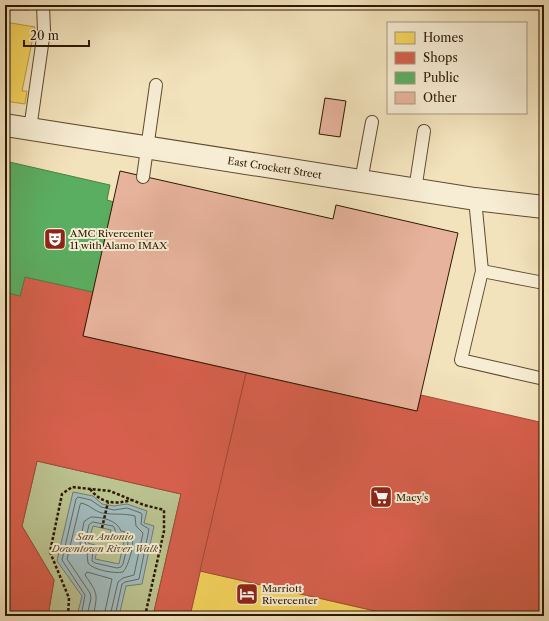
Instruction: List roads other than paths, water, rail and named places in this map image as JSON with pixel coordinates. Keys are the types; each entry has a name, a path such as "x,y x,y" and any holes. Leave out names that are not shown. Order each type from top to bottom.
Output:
{"street":[{"name":"East Crockett Street","path":"5,125 414,190 544,207"}],"lane":[{"path":"30,129 44,31 43,5"},
{"path":"143,177 156,86"},
{"path":"361,181 372,122"},
{"path":"414,190 424,131"},
{"path":"475,199 482,271 461,360 544,379"},
{"path":"482,271 544,283"}],"water":[{"path":"73,492 93,496 102,504 114,506 127,504 147,511 144,523 154,526 142,584 126,586 119,616 77,616 82,596 57,561","holes":["93,526 111,530 109,538 124,541 119,564 95,559 98,546 88,543"]}],"place":[{"name":"AMC Rivercenter 11 with Alamo IMAX","path":"55,239"},
{"name":"Macy's","path":"381,497"},
{"name":"Marriott Rivercenter","path":"247,594"}],"park label":[{"name":"San Antonio Downtown River Walk","path":"105,542"}]}
